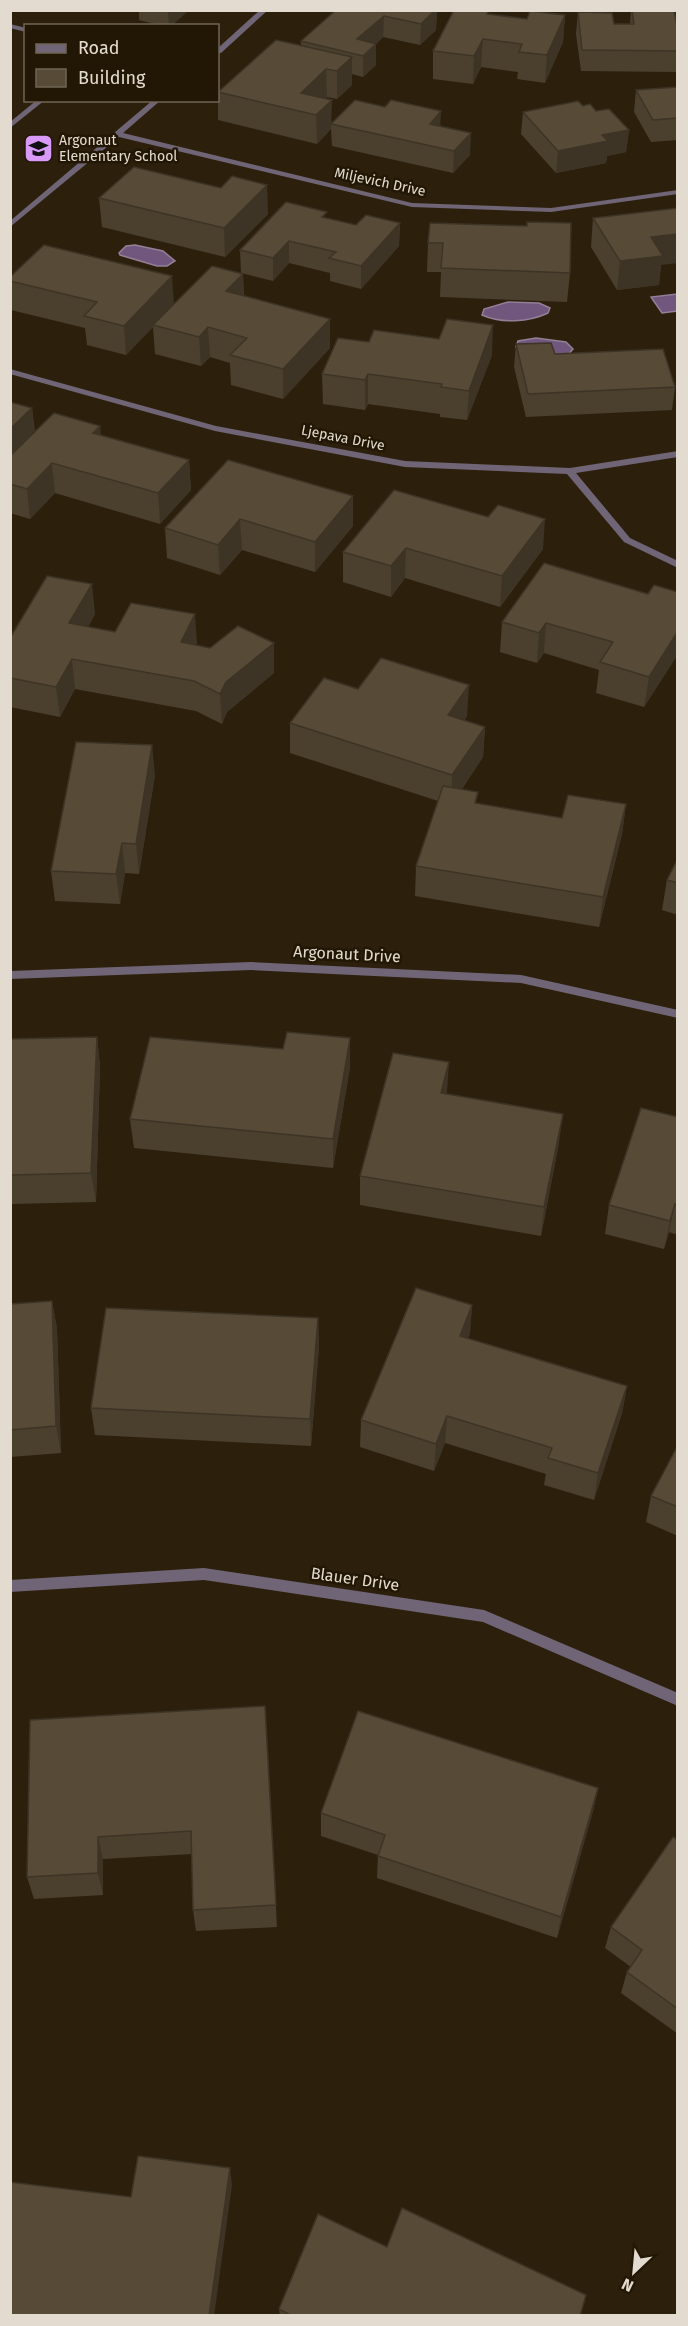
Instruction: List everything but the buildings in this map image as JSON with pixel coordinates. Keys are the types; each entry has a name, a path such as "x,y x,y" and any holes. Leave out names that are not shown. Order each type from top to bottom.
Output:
{"street":[{"path":"219,50 266,10"},
{"path":"10,126 40,102"},
{"path":"10,225 156,102"},
{"name":"Miljevich Drive","path":"118,134 412,206 551,210 678,192"},
{"name":"Ljepava Drive","path":"10,371 215,428 405,464 570,471 678,454"},
{"path":"570,471 627,540 678,565"},
{"name":"Argonaut Drive","path":"10,975 251,966 521,979 678,1014"},
{"name":"Blauer Drive","path":"10,1586 204,1574 484,1616 678,1700"}],"shaded area":[{"path":"135,245 163,251 175,261 167,266 157,266 120,255 119,253 126,246"},
{"path":"677,294 677,311 662,313 651,297"},
{"path":"508,302 539,303 550,308 548,313 524,320 498,320 482,315 484,309"},
{"path":"536,338 566,342 573,349 567,356 516,347 518,341"}],"place":[{"name":"Argonaut Elementary School","path":"38,148"}]}
